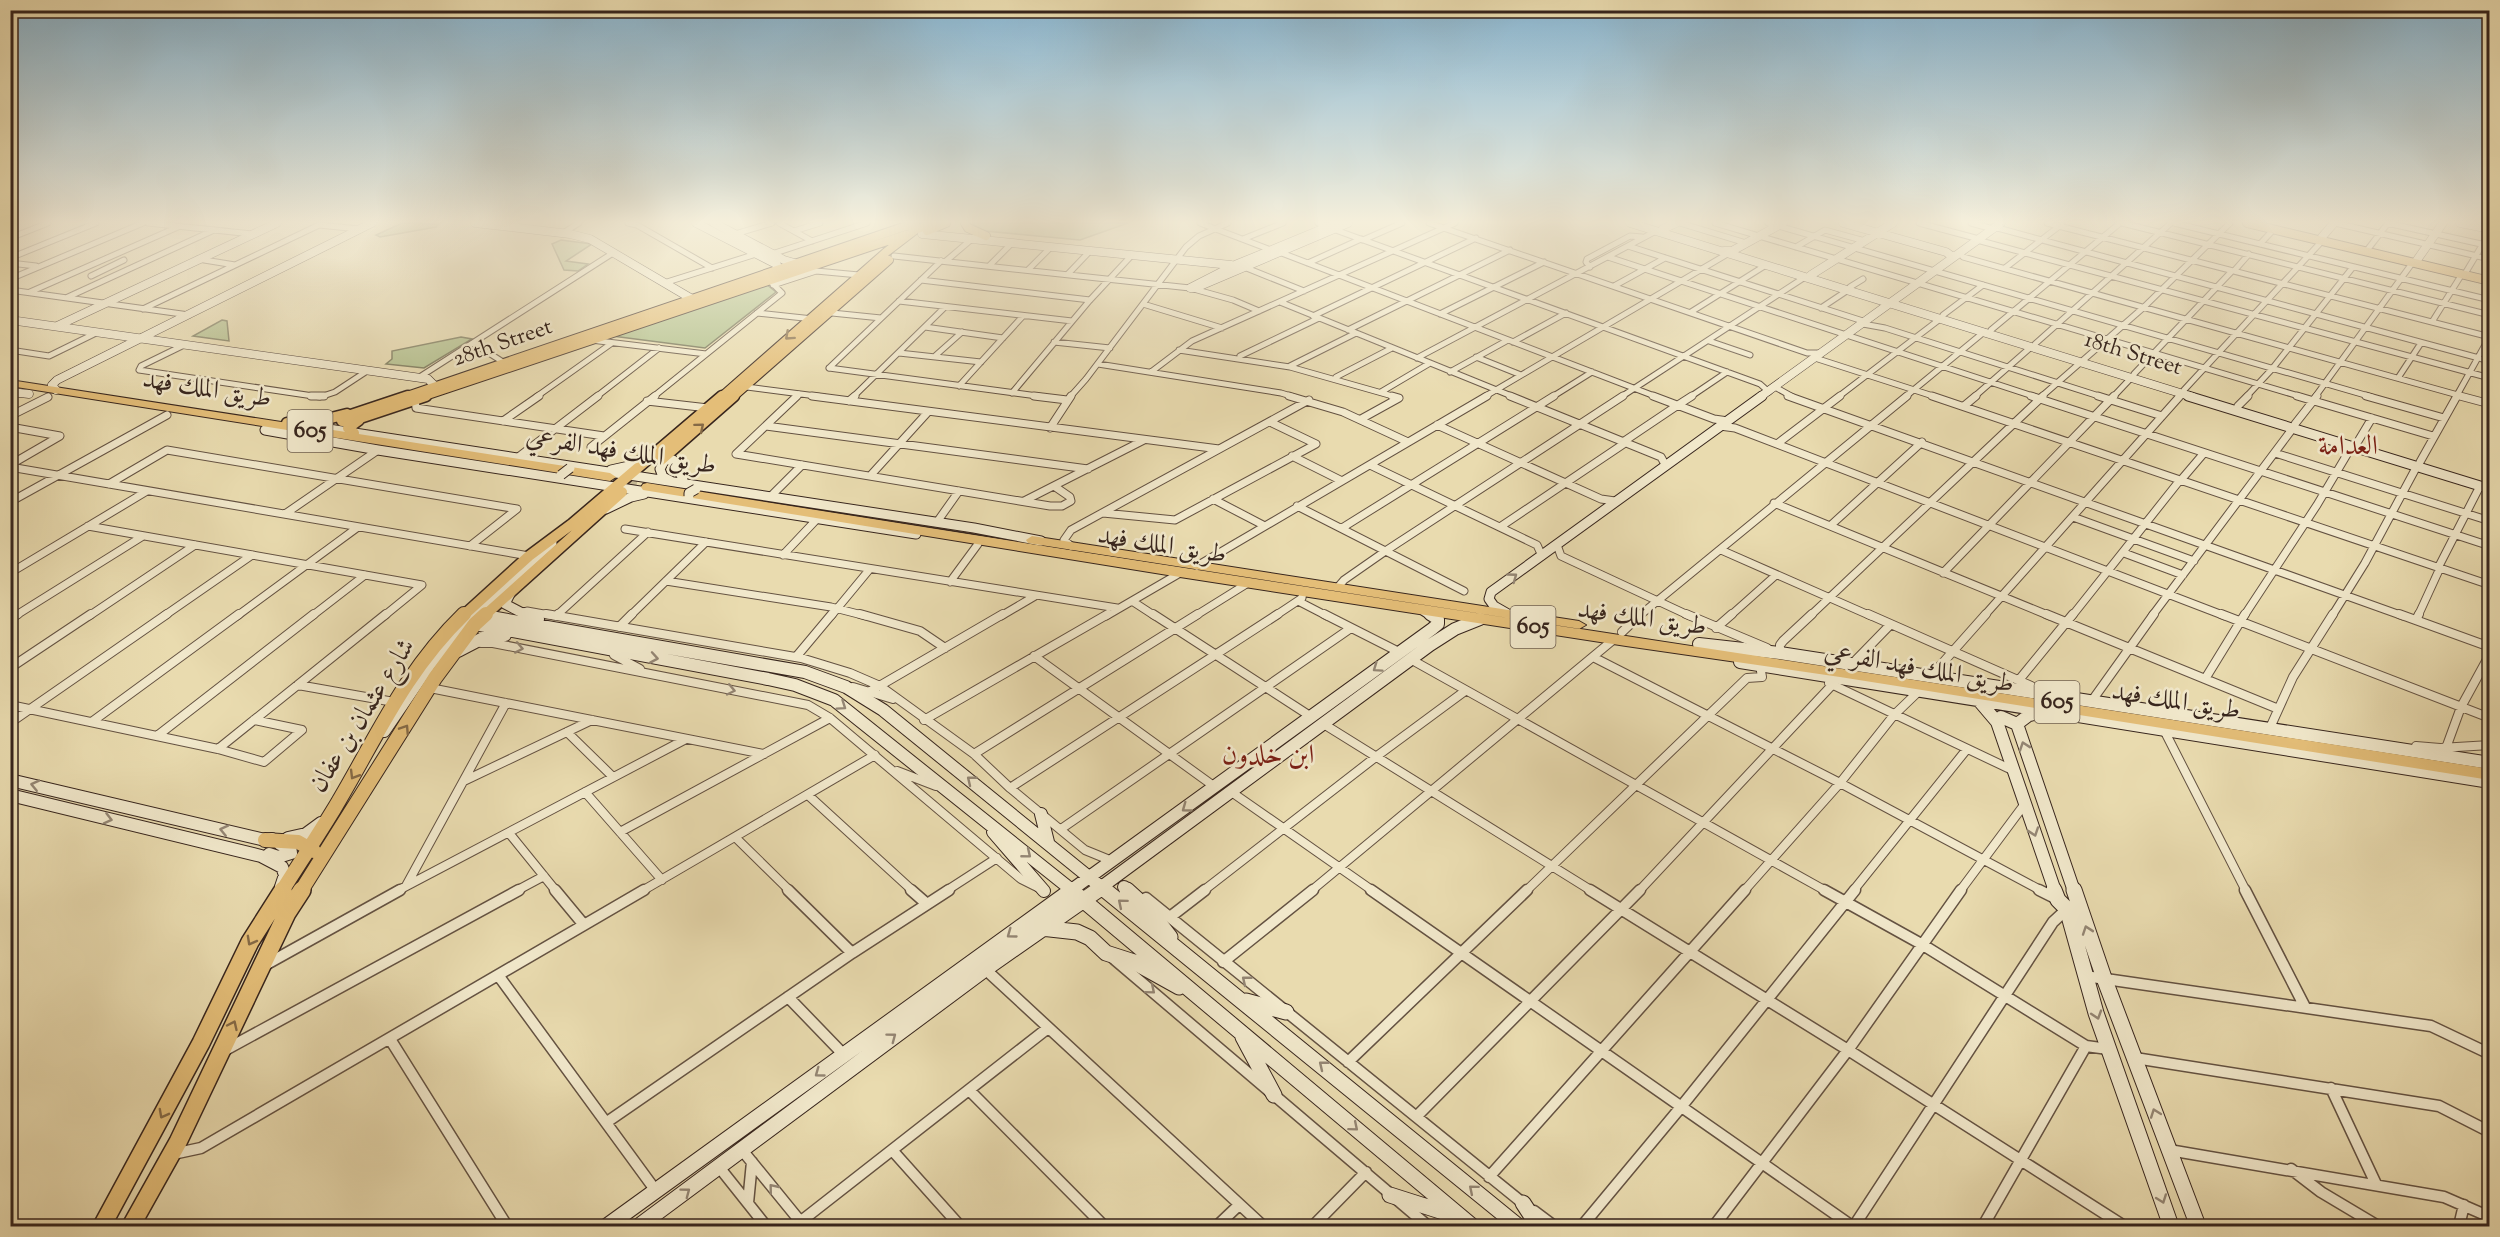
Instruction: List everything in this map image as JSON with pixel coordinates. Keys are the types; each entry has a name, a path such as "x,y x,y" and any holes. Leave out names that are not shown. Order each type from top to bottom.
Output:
{"highway":[{"name":"طريق الملك فهد","path":"10,383 1045,547 1180,573 1248,583 1301,597 1421,610 1620,638 2412,757 2490,775"},
{"name":"طريق الملك فهد","path":"10,391 29,393 54,389 167,415 631,483"},
{"name":"طريق الملك فهد","path":"1045,547 1071,546 1338,587 1508,614 1620,638 1699,644 2490,769"}],"main road":[{"name":"28th Street","path":"377,409 503,362 692,299 764,281"},
{"name":"28th Street","path":"377,409 766,281"},
{"name":"شارع عثمان بن عفان","path":"666,453 708,408 852,281"},
{"name":"شارع عثمان بن عفان","path":"131,1227 171,1155 287,913 446,662 476,620 593,512 747,387 832,313 864,281"},
{"path":"287,423 322,420 377,409"},
{"path":"354,433 348,428 351,424 377,409"},
{"name":"شارع عثمان بن عفان","path":"102,1227 201,1043 250,942 334,809 367,754 394,702 423,658 450,628 529,556 572,524 593,512"},
{"path":"265,840 298,843 309,847 314,852 317,863 313,873"},
{"path":"109,1227 118,1199"}],"street":[{"path":"29,293 57,281"},
{"path":"66,298 103,281"},
{"path":"56,326 153,281"},
{"path":"143,309 202,281"},
{"path":"10,416 142,338 257,281"},
{"path":"418,378 569,281"},
{"path":"660,281 692,299"},
{"path":"664,283 671,281"},
{"path":"591,447 782,293 772,281"},
{"path":"920,281 829,368 1067,400"},
{"path":"927,281 1090,300"},
{"path":"1012,393 1108,281"},
{"path":"1127,281 1190,288 1233,300 1259,311"},
{"path":"1050,428 1067,400 1098,364 1160,281"},
{"path":"1190,288 1189,286 1201,281"},
{"path":"1190,288 1212,281"},
{"path":"1278,281 1304,291"},
{"path":"1151,372 1179,350 1221,328 1326,281"},
{"path":"1353,281 2490,718"},
{"path":"1240,356 1386,281"},
{"path":"1348,330 1448,281"},
{"path":"1476,281 1686,356 1784,394 1874,424 2490,647"},
{"path":"1440,314 1506,281"},
{"path":"1417,358 1564,281"},
{"path":"1599,281 2490,585"},
{"path":"1614,286 1623,281"},
{"path":"1677,281 2490,546"},
{"path":"1736,281 2162,416"},
{"path":"1338,587 1344,580 1387,550 1801,281"},
{"path":"1823,281 2490,484"},
{"path":"1821,308 1861,281"},
{"path":"1910,281 2433,436"},
{"path":"1508,614 1494,606 1489,596 1615,501 1921,281"},
{"path":"1968,281 2444,418"},
{"path":"1223,962 1340,868 1593,657 1620,638 1656,600 1721,550 1774,503 2048,281"},
{"path":"2052,281 2490,404"},
{"path":"1964,406 2105,281"},
{"path":"2131,281 2490,378"},
{"path":"1557,545 1561,556 1716,628 1780,653 1781,643 1932,503 1973,460 2081,360 2144,307 2169,281"},
{"path":"2188,281 2490,361"},
{"path":"1943,573 2224,281"},
{"path":"2269,730 2276,708 2309,648 2346,595 2433,436 2459,395 2468,372 2489,337 2271,281"},
{"path":"1931,676 2204,368 2287,281"},
{"path":"2238,406 2272,369 2341,281"},
{"path":"2353,281 2490,315"},
{"path":"2091,702 2168,594 2262,471 2402,281"},
{"path":"2410,281 2490,300"},
{"path":"2432,322 2459,281"},
{"path":"1197,566 1602,326 1681,282"},
{"path":"1691,312 1740,282"},
{"path":"1777,444 1983,285"},
{"path":"10,290 189,315"},
{"path":"899,301 1072,321"},
{"path":"1280,302 1661,457 1666,466"},
{"path":"1143,304 1221,328"},
{"path":"849,401 945,307"},
{"path":"757,313 823,320"},
{"path":"832,313 881,318"},
{"path":"1450,372 1566,313"},
{"path":"959,386 1023,316"},
{"path":"13,322 56,326 428,379 435,386"},
{"path":"925,327 1003,338"},
{"path":"10,350 50,356 98,332"},
{"path":"935,356 962,332"},
{"path":"1290,366 1356,333"},
{"path":"590,340 706,354"},
{"path":"1709,341 1749,355"},
{"path":"473,342 503,362"},
{"path":"1054,342 1110,348"},
{"path":"503,421 612,343"},
{"path":"2398,378 2421,343"},
{"path":"184,345 141,366 139,370 320,396 335,392 367,371"},
{"path":"517,458 659,348"},
{"path":"1336,377 1392,348"},
{"path":"1179,350 1240,356 1290,366 1336,377 1399,398 1361,419"},
{"path":"899,352 981,362"},
{"path":"1476,357 1521,375"},
{"path":"1381,392 1430,363"},
{"path":"1098,364 1281,393 1309,400 1361,419 1408,442"},
{"path":"1342,528 1538,408 1592,372"},
{"path":"1500,527 1727,372"},
{"path":"747,387 1219,449"},
{"name":"18th Street","path":"2183,392 2238,406 2294,426"},
{"path":"799,394 736,454 1056,506 1071,501 1070,496 1054,486"},
{"path":"415,398 416,408 604,436"},
{"path":"1071,546 1064,540 1071,530 1309,400"},
{"path":"647,402 708,408"},
{"name":"طريق الملك فهد الفرعي","path":"194,411 595,470 631,483 692,490 817,519 978,544 1045,547"},
{"path":"870,476 928,412"},
{"path":"10,502 167,415"},
{"path":"2205,679 2372,418"},
{"path":"1102,513 1175,520 1316,444 1270,422"},
{"path":"1437,425 1601,499 1615,501"},
{"path":"766,426 1088,469"},
{"path":"10,427 60,436 10,466"},
{"name":"طريق الملك فهد الفرعي","path":"265,430 585,482 631,483 770,497 937,522 1045,547"},
{"path":"1024,501 1145,440"},
{"path":"1830,526 1922,442"},
{"path":"109,484 167,450 517,509 470,546"},
{"path":"285,514 378,450"},
{"path":"595,470 614,470 666,453"},
{"path":"666,453 660,473 666,479 692,490"},
{"path":"666,453 692,490"},
{"path":"2019,681 2204,453"},
{"path":"2275,453 2490,521"},
{"path":"1292,456 1342,481"},
{"path":"2419,464 2490,489"},
{"path":"770,497 802,465"},
{"path":"1370,465 1537,545 1542,556"},
{"path":"10,466 529,556"},
{"path":"557,476 567,473 569,467"},
{"path":"585,482 597,491 593,512"},
{"path":"593,512 631,497 631,483"},
{"path":"2416,620 2480,486"},
{"path":"10,573 147,491"},
{"path":"937,522 959,491"},
{"path":"1214,499 1263,525"},
{"path":"1774,503 2276,708"},
{"path":"1297,506 1464,591"},
{"path":"2073,517 2194,561"},
{"path":"783,555 817,519"},
{"path":"367,754 402,708 429,665 572,524"},
{"path":"88,526 422,585 218,749"},
{"path":"93,721 358,527"},
{"path":"625,529 1117,608"},
{"path":"556,616 648,532"},
{"path":"10,619 143,536"},
{"path":"619,627 706,542"},
{"path":"950,582 978,544"},
{"path":"10,668 195,545"},
{"path":"1721,550 2056,697"},
{"path":"2124,553 2183,574"},
{"path":"10,723 252,555"},
{"path":"796,657 869,570"},
{"path":"924,720 1180,573"},
{"path":"157,736 365,575"},
{"path":"1716,628 1776,575"},
{"path":"666,581 837,609 920,631 945,648"},
{"path":"974,754 1248,583"},
{"path":"512,589 505,604 510,608 585,633"},
{"path":"868,692 1035,596"},
{"path":"1010,788 1301,597 1352,628 1399,652"},
{"path":"1132,602 1934,1104 2124,1227"},
{"path":"510,608 796,657 850,673 880,686 974,754 1010,788 1085,850 1118,866 1124,886 1149,910 1184,954"},
{"path":"607,1227 1090,877 1118,866 1230,791 1399,652 1438,624 1438,619 1421,610"},
{"path":"639,1227 985,969 1102,887 1118,866 1215,787 1316,719 1412,660 1445,636 1471,621 1480,619"},
{"path":"476,620 585,633 805,672 900,701"},
{"path":"476,620 544,638 768,679 826,697 846,708 1084,900 1467,1222"},
{"path":"1852,664 1890,625"},
{"path":"1061,829 1352,628"},
{"path":"1432,629 1445,630 1445,636"},
{"path":"446,662 473,642 498,634 544,638"},
{"name":"طريق الملك فهد الفرعي","path":"1620,638 1760,666 2490,782"},
{"path":"693,640 713,656"},
{"path":"458,651 474,644 493,643 808,705 830,718 1021,879 1044,891"},
{"name":"طريق الملك فهد الفرعي","path":"1699,644 1780,653 1931,676 2269,730 2412,757 2490,763"},
{"path":"590,647 622,657 645,672"},
{"path":"2446,748 2461,707 2490,654"},
{"path":"1034,656 1215,787"},
{"path":"1593,657 1911,820 2063,905"},
{"path":"1412,660 1923,945 2086,1046 2108,1049"},
{"path":"1348,1062 1747,678 1762,676 1760,666"},
{"path":"1808,673 2012,770"},
{"path":"843,684 868,698 1048,842 1518,1227"},
{"path":"1417,1116 1622,909 1833,684"},
{"path":"298,685 394,702"},
{"path":"430,688 764,754"},
{"path":"1170,917 1283,828 1465,691"},
{"path":"1489,1177 1840,783 1894,715 1919,691"},
{"path":"1980,702 1997,722 2024,805 2063,905 2108,1049 2172,1227"},
{"path":"406,886 506,703"},
{"path":"10,705 218,749 264,762 302,730 254,720"},
{"path":"2017,723 2029,715 2042,712"},
{"path":"1997,722 2001,717 2017,723"},
{"path":"621,832 830,718"},
{"path":"464,781 592,720"},
{"path":"2017,723 2104,978 2196,1220 2207,1227"},
{"path":"567,732 613,777"},
{"path":"2165,732 2305,1007"},
{"path":"261,968 406,886 686,739"},
{"path":"2412,757 2409,746 2446,748 2490,745"},
{"path":"1582,1227 1681,1107 1967,748"},
{"path":"171,1155 201,1148 875,755"},
{"path":"890,768 948,791"},
{"path":"10,780 290,846 292,849 291,853 278,857 266,853 239,850"},
{"path":"1230,791 1853,1227 2006,996 2063,905"},
{"path":"585,792 662,880"},
{"path":"10,795 261,856 282,867 285,874 278,896"},
{"path":"808,795 927,904"},
{"path":"1714,1227 1760,1163 1848,1050 2024,805"},
{"path":"265,840 303,837 315,830 334,809"},
{"path":"1041,814 1048,842"},
{"path":"982,818 1007,851 1044,891 1047,899 1040,912"},
{"path":"509,833 584,925"},
{"path":"735,837 852,953"},
{"path":"607,1122 852,953 997,858"},
{"path":"220,1053 544,876"},
{"path":"1124,886 1145,897 1417,1116 1489,1177 1554,1227"},
{"path":"1041,928 1077,932 1090,938 1428,1227"},
{"path":"1106,953 1134,962 1201,999"},
{"path":"985,969 1263,1227"},
{"path":"498,975 656,1191"},
{"path":"2085,976 2431,1026 2490,1054"},
{"path":"788,997 844,1055"},
{"path":"1241,1000 1286,1012"},
{"path":"742,1150 802,1224 1048,1028"},
{"path":"1240,1032 1274,1095"},
{"path":"390,1038 507,1227"},
{"path":"1983,1227 2086,1046"},
{"path":"2135,1058 2439,1106 2490,1132"},
{"path":"2331,1088 2376,1184"},
{"path":"969,1090 1104,1227"},
{"path":"892,1150 960,1227"},
{"path":"2169,1150 2289,1168 2444,1197 2490,1217"},
{"path":"748,1203 752,1162"},
{"path":"719,1167 766,1227"},
{"path":"2289,1168 2332,1200 2378,1227"},
{"path":"1313,1227 1366,1172"},
{"path":"1390,1195 1467,1222"},
{"path":"1523,1203 1538,1227"},
{"path":"1217,1227 1239,1204"},
{"path":"2459,1227 2464,1205"}],"green space":[{"path":"766,284 776,292 705,348 612,336"},
{"path":"222,320 227,321 229,341 193,336"},
{"path":"461,337 472,339 424,368 386,364 392,359 392,351"}],"tunnel":[{"path":"607,480 647,487"}],"district":[{"name":"العدامة","path":"2348,447"},
{"name":"ابن خلدون","path":"1268,756"}]}
